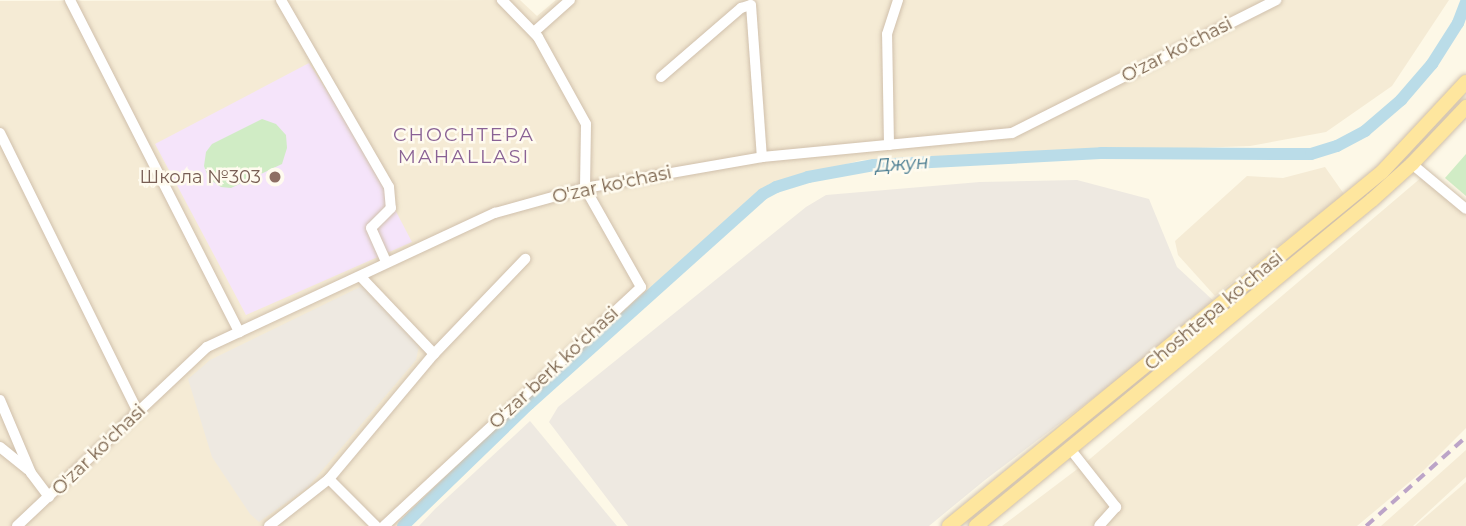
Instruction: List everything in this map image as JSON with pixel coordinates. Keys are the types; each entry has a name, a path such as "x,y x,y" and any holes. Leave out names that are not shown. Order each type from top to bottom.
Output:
{"main road":[{"name":"Choshtepa ko'chasi","path":"949,526 1382,172 1466,82"},
{"name":"Choshtepa ko'chasi","path":"976,526 1071,450 1412,164 1466,107"},
{"path":"988,495 998,508"}],"street":[{"path":"70,0 239,332"},
{"path":"281,0 389,187 391,208 371,228 387,261"},
{"path":"502,0 534,32 586,124 584,188"},
{"path":"534,32 570,0"},
{"path":"889,145 887,34 898,0"},
{"name":"O'zar ko'chasi","path":"17,526 207,347 495,213 584,188 762,157 1012,133 1276,0"},
{"path":"661,77 741,8 751,5 762,157"},
{"path":"0,132 138,412"},
{"path":"1412,164 1466,209"},
{"name":"Oʻzar berk koʻchasi","path":"384,526 640,287 584,188"},
{"path":"269,526 329,479 434,354 525,259"},
{"path":"361,277 434,354"},
{"path":"0,400 31,473"},
{"path":"0,447 31,473 49,497"},
{"path":"1071,450 1116,507 1099,526"},
{"path":"329,479 376,526"}],"shaded area":[{"path":"520,0 537,16 556,0 1449,0 1392,86 1326,132 1250,146 862,160 769,184 401,526 0,526 0,1"},
{"name":"Школа №303","path":"309,63 359,141 412,242 246,315 155,144"},
{"path":"1325,167 1344,194 1215,296 1178,255 1175,241 1247,176 1283,178"},
{"path":"1429,171 1466,206 1466,428 1424,470 1357,526 1002,526 1084,464"},
{"path":"1077,180 1149,199 1177,267 1217,304 985,480 929,526 628,526 549,422 558,407 806,207 826,195 980,182"},
{"path":"362,286 419,346 416,360 308,487 259,522 250,514 212,457 188,379 210,360"},
{"path":"530,421 617,526 419,526 435,509"},
{"path":"1466,450 1466,477 1413,526 1381,526"},
{"path":"1466,482 1466,526 1415,526"}],"green space":[{"path":"262,119 276,124 286,135 287,148 282,164 231,188 221,187 209,179 204,166 206,152 212,144"},
{"path":"1466,154 1466,196 1445,178"}],"waterway":[{"name":"Джун","path":"403,526 529,404 763,194 776,187 808,177 874,165 1101,153 1311,154 1337,146 1365,131 1401,100 1432,64 1458,23 1466,2"}],"railway":[{"path":"1366,526 1466,437"}],"place":[{"name":"Школа №303","path":"275,177"}],"district":[{"name":"CHOCHTEPA MAHALLASI","path":"464,146"}]}
